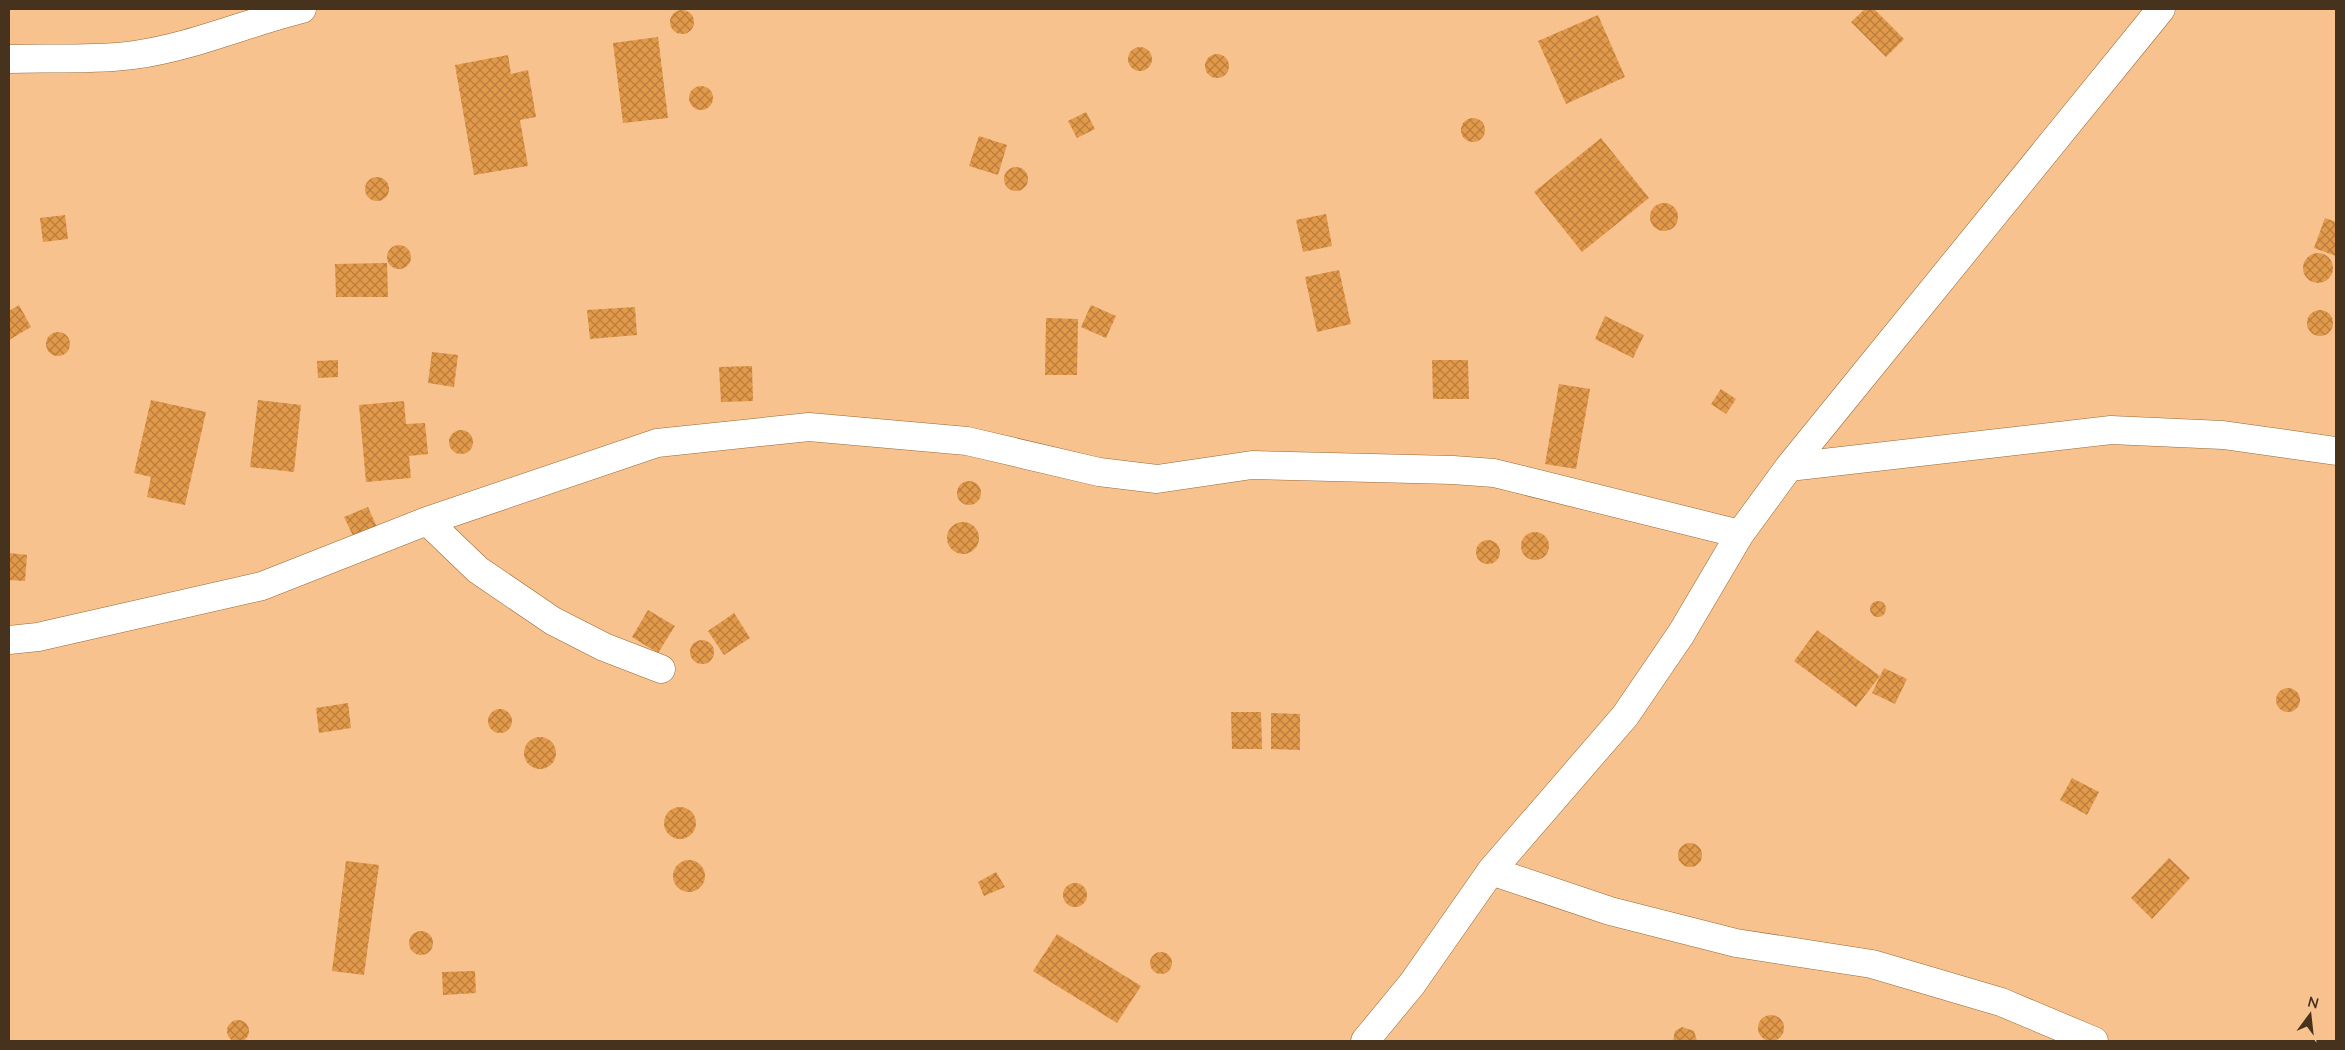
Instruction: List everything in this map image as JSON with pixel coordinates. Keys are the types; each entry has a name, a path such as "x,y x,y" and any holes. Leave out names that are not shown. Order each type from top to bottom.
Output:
{"street":[{"path":"9,59 83,59 133,55 182,46 302,9"},
{"path":"1365,1041 1412,984 1491,871 1625,716 1680,634 1740,534 1789,467 2162,9"},
{"path":"9,640 38,637 262,586 427,521 657,443 809,427 967,441 1099,472 1157,479 1252,465 1453,470 1494,473 1740,534"},
{"path":"1789,467 2111,430 2223,435 2336,451"},
{"path":"427,521 478,570 553,621 604,647 661,669"},
{"path":"1491,871 1610,911 1736,943 1872,964 2001,1002 2094,1041"}],"building":[{"path":"1865,9 1874,9 1904,39 1886,57 1851,22"},
{"path":"682,10 690,14 694,22 690,30 682,34 674,30 670,22 674,14"},
{"path":"1598,15 1625,77 1566,104 1538,41"},
{"path":"658,37 668,118 623,123 613,43"},
{"path":"1140,47 1148,51 1152,59 1148,67 1140,71 1132,67 1128,59 1132,51"},
{"path":"1217,54 1225,58 1229,66 1225,74 1217,78 1209,74 1205,66 1209,58"},
{"path":"508,55 511,74 528,70 536,117 520,120 528,166 474,175 455,65"},
{"path":"701,86 709,90 713,98 709,106 701,110 693,106 689,98 693,90"},
{"path":"1086,112 1095,129 1077,138 1068,121"},
{"path":"1473,118 1481,122 1485,130 1481,138 1473,142 1465,138 1461,130 1465,122"},
{"path":"979,136 1007,145 998,175 969,166"},
{"path":"1601,138 1649,198 1582,252 1534,192"},
{"path":"1016,167 1024,171 1028,179 1024,187 1016,191 1008,187 1004,179 1008,171"},
{"path":"377,177 385,181 389,189 385,197 377,201 369,197 365,189 369,181"},
{"path":"1664,203 1674,207 1678,217 1674,227 1664,231 1654,227 1650,217 1654,207"},
{"path":"1326,214 1332,246 1303,252 1296,220"},
{"path":"65,215 68,239 43,242 40,218"},
{"path":"2325,218 2336,222 2336,256 2314,248"},
{"path":"399,245 407,249 411,257 407,265 399,269 391,265 387,257 391,249"},
{"path":"2318,253 2328,258 2333,268 2328,278 2318,283 2308,278 2303,268 2308,258"},
{"path":"387,263 388,297 336,297 335,264"},
{"path":"1339,270 1351,324 1317,332 1305,277"},
{"path":"19,305 31,327 9,340 9,311"},
{"path":"1091,305 1116,316 1106,338 1081,327"},
{"path":"635,307 637,335 590,339 587,310"},
{"path":"2320,310 2329,314 2333,323 2329,332 2320,336 2311,332 2307,323 2311,314"},
{"path":"1605,316 1644,335 1633,358 1595,339"},
{"path":"1046,318 1078,319 1077,375 1045,375"},
{"path":"58,332 66,336 70,344 66,352 58,356 50,352 46,344 50,336"},
{"path":"432,352 458,355 454,387 428,383"},
{"path":"338,360 338,377 318,378 317,361"},
{"path":"1432,360 1468,360 1469,399 1433,399"},
{"path":"752,366 753,401 721,402 719,367"},
{"path":"1559,384 1590,389 1576,469 1545,464"},
{"path":"1721,389 1736,399 1726,414 1711,404"},
{"path":"151,400 206,412 185,505 147,497 151,477 134,473"},
{"path":"258,400 301,405 294,472 250,467"},
{"path":"404,401 406,424 425,423 428,454 409,456 411,478 366,482 359,405"},
{"path":"461,430 469,434 473,442 469,450 461,454 453,450 449,442 453,434"},
{"path":"969,481 977,485 981,493 977,501 969,505 961,501 957,493 961,485"},
{"path":"368,507 379,532 356,542 344,517"},
{"path":"963,522 969,523 974,527 978,532 978,544 974,549 969,553 963,554 957,553 952,549 948,544 947,538 948,532 952,527 957,523"},
{"path":"1535,532 1545,536 1549,546 1545,556 1535,560 1525,556 1521,546 1525,536"},
{"path":"1488,540 1497,543 1500,552 1497,561 1488,564 1479,561 1476,552 1479,543"},
{"path":"9,553 27,555 25,581 9,580"},
{"path":"1875,601 1881,601 1886,606 1884,615 1875,617 1870,612 1870,606"},
{"path":"648,610 675,626 658,653 632,637"},
{"path":"734,613 750,638 724,655 708,631"},
{"path":"1817,630 1880,676 1856,707 1794,661"},
{"path":"702,640 710,644 714,652 710,660 702,664 694,660 690,652 694,644"},
{"path":"1884,668 1907,679 1895,704 1872,693"},
{"path":"2288,688 2297,691 2300,700 2297,709 2288,712 2279,709 2276,700 2279,691"},
{"path":"348,703 351,728 319,733 316,708"},
{"path":"500,709 508,713 512,721 508,729 500,733 492,729 488,721 492,713"},
{"path":"1231,712 1261,712 1262,749 1232,749"},
{"path":"1271,713 1300,714 1300,750 1271,749"},
{"path":"540,737 546,738 551,742 555,747 555,759 551,764 546,768 540,769 534,768 529,764 525,759 524,753 525,747 529,742 534,738"},
{"path":"2072,778 2099,792 2087,815 2060,800"},
{"path":"680,807 686,808 691,812 695,817 695,829 691,834 686,838 680,839 674,838 669,834 665,829 664,823 665,817 669,812 674,808"},
{"path":"1690,843 1699,846 1702,855 1699,864 1690,867 1681,864 1678,855 1681,846"},
{"path":"2169,858 2190,878 2152,919 2131,898"},
{"path":"689,860 695,861 700,865 704,870 704,882 700,887 695,891 689,892 683,891 678,887 674,882 673,876 674,870 678,865 683,861"},
{"path":"346,861 379,865 364,975 332,971"},
{"path":"996,872 1005,887 984,896 978,882"},
{"path":"1075,883 1083,887 1087,895 1083,903 1075,907 1067,903 1063,895 1067,887"},
{"path":"421,931 430,934 433,943 430,952 421,955 412,952 409,943 412,934"},
{"path":"1057,934 1141,986 1117,1023 1033,971"},
{"path":"1157,952 1165,952 1172,959 1172,967 1165,974 1157,974 1150,967 1150,959"},
{"path":"475,971 476,993 443,995 442,972"},
{"path":"1771,1015 1780,1019 1784,1028 1780,1037 1771,1041 1762,1037 1758,1028 1762,1019"},
{"path":"238,1020 246,1023 249,1031 246,1039 238,1042 230,1039 227,1031 230,1023"},
{"path":"1682,1027 1694,1031 1697,1041 1673,1041 1675,1031"}]}
